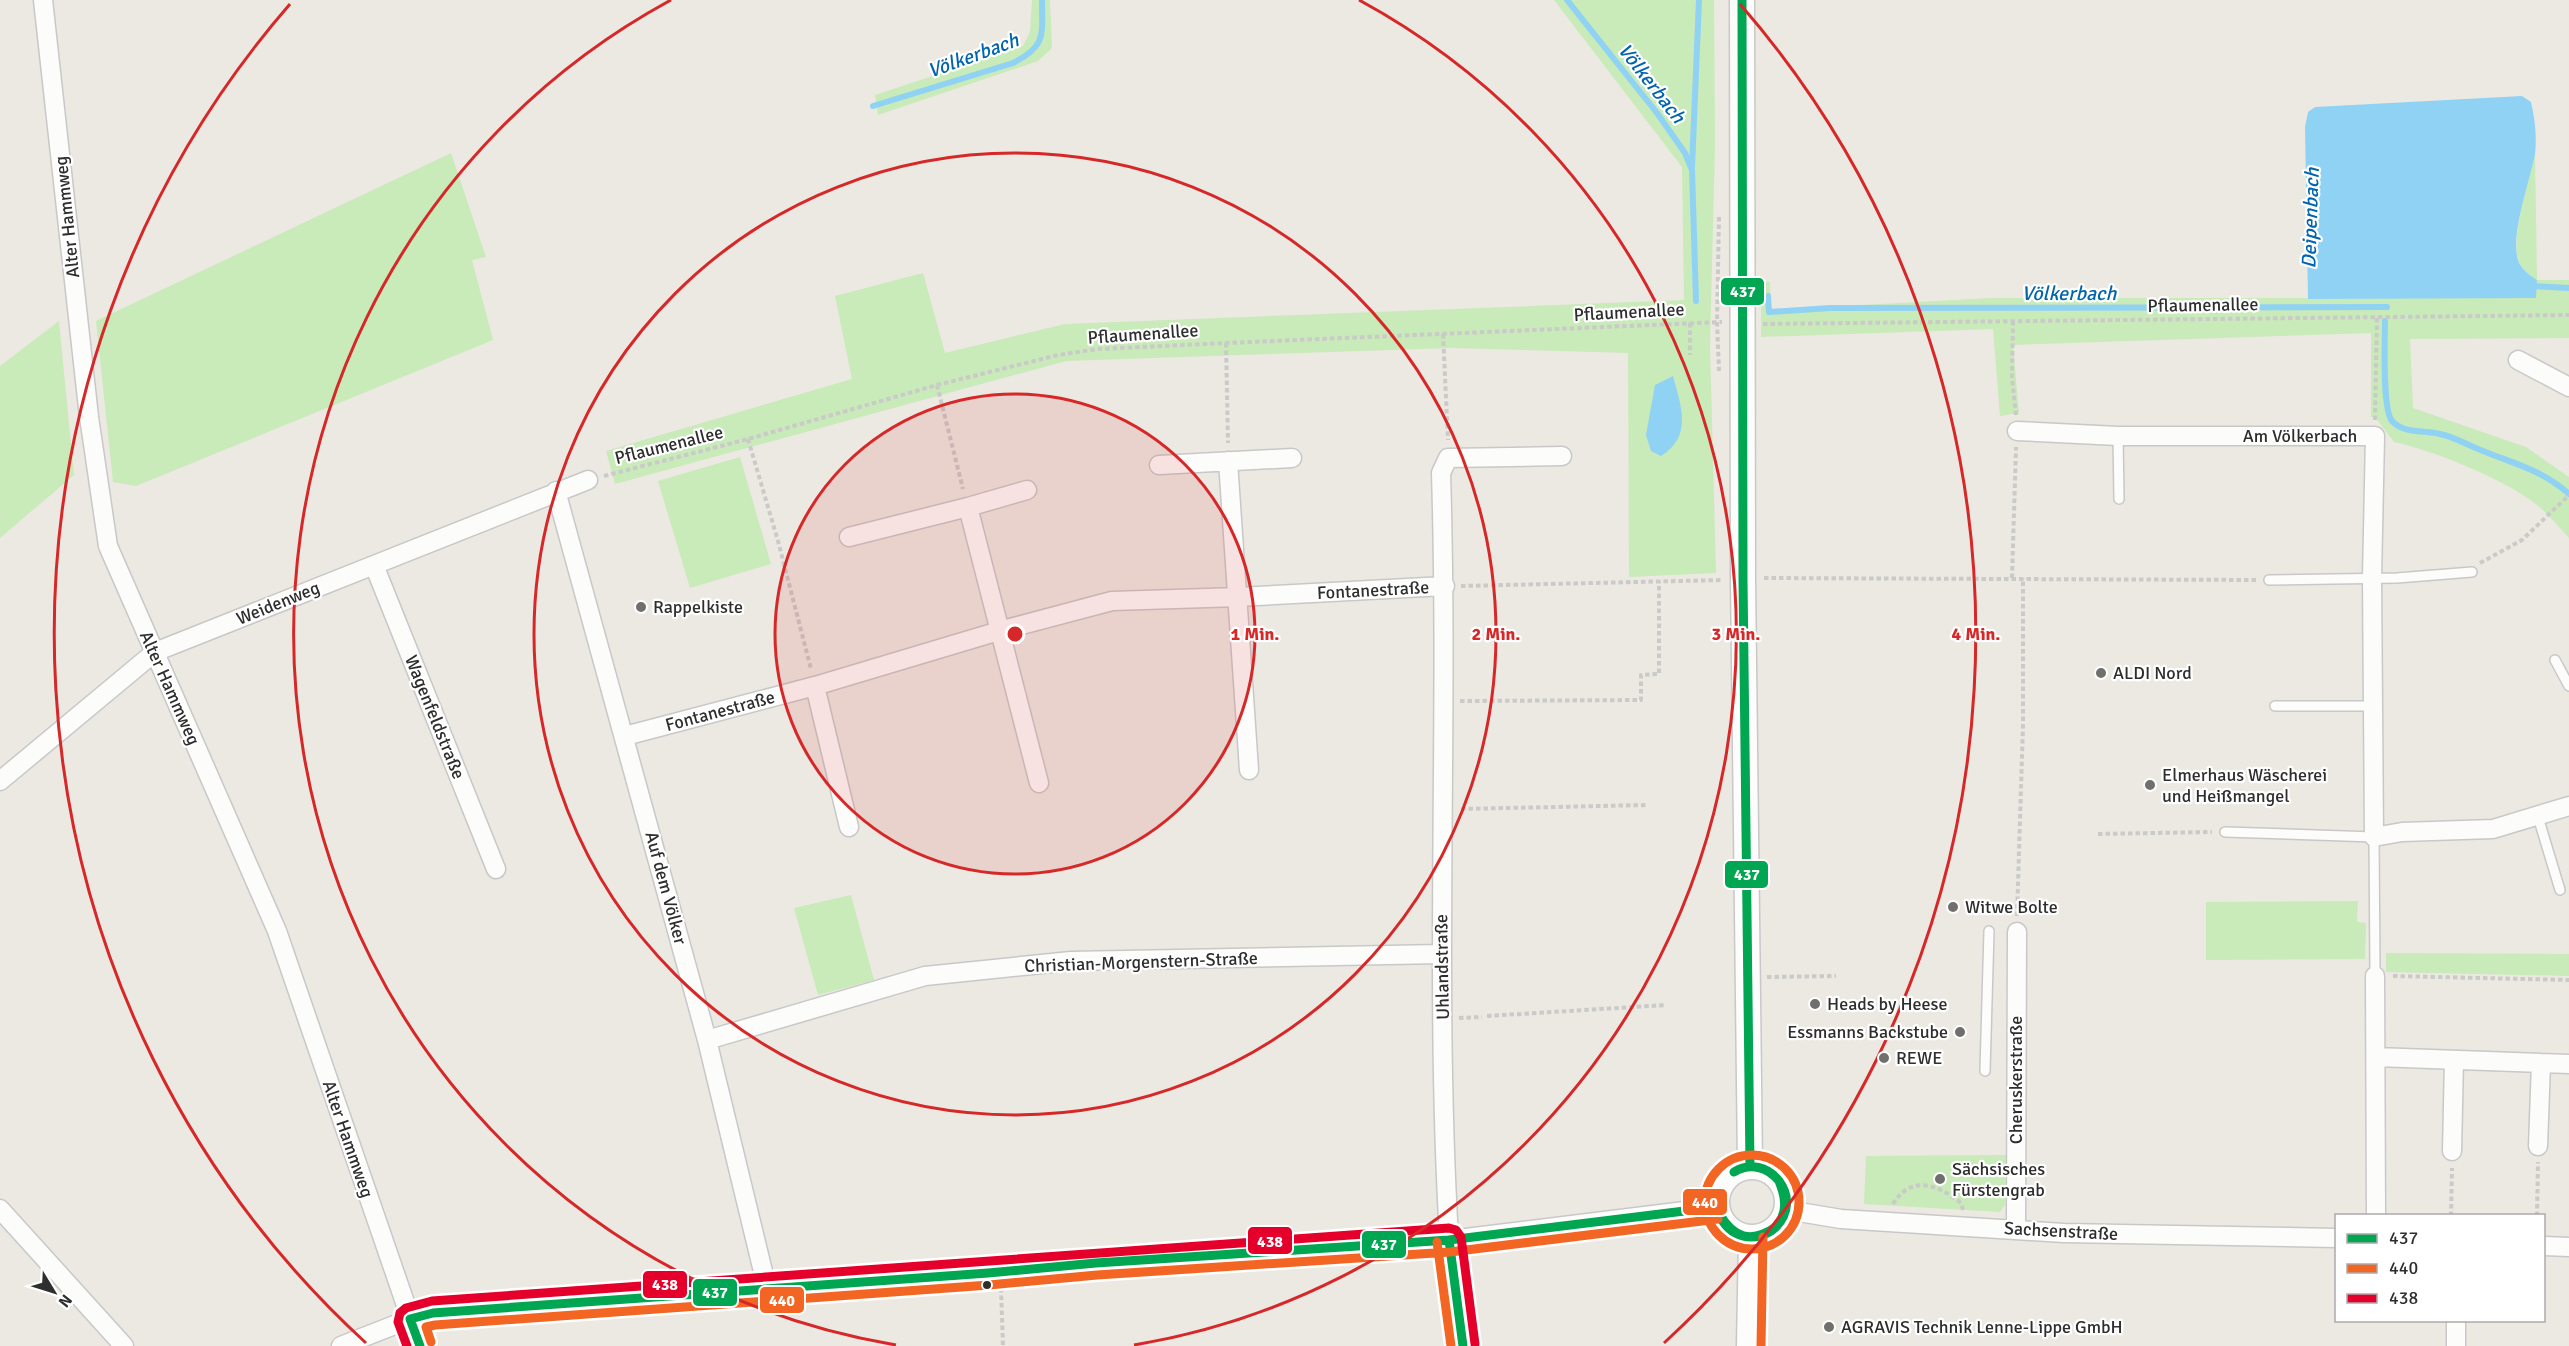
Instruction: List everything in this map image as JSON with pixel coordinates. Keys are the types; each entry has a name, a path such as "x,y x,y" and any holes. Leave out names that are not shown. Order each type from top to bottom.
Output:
{"main road":[{"path":"1742,0 1743,579 1750,1166"},
{"path":"1750,1166 1761,1167 1771,1172 1779,1180 1785,1189 1787,1210 1781,1222 1773,1230 1751,1238 1730,1230 1721,1221 1717,1207 1720,1185 1738,1169 1750,1166"},
{"path":"1749,1346 1751,1238"}],"street":[{"name":"Alter Hammweg","path":"43,0 89,417 108,546 277,931 420,1346"},
{"path":"2518,360 2569,387"},
{"name":"Am Völkerbach","path":"2017,431 2118,436 2375,436 2372,578 2374,837"},
{"path":"1448,458 1562,456"},
{"path":"1159,465 1292,458"},
{"name":"Fontanestraße","path":"625,736 815,686 999,631 1112,601 1445,586 1441,473 1448,458"},
{"path":"1228,461 1249,770"},
{"name":"Weidenweg","path":"0,781 155,652 588,480"},
{"path":"849,537 1027,490"},
{"name":"Auf dem Völker","path":"556,491 707,1040 767,1288"},
{"path":"968,507 1039,783"},
{"name":"Wagenfeldstraße","path":"374,565 496,869"},
{"name":"Uhlandstraße","path":"1445,586 1441,954 1449,1240 1463,1346"},
{"path":"815,686 849,827"},
{"path":"2374,837 2402,832 2493,830 2569,806"},
{"name":"Cheruskerstraße","path":"2016,1228 2017,932"},
{"name":"Christian-Morgenstern-Straße","path":"707,1040 925,976 1071,961 1441,954"},
{"path":"2375,976 2376,1214"},
{"path":"2376,1057 2569,1064"},
{"path":"2452,1151 2454,1060"},
{"path":"2538,1146 2541,1063"},
{"path":"342,1346 410,1319 433,1313 1001,1272 1096,1263 1449,1240 1717,1207"},
{"path":"0,1209 123,1346"},
{"name":"Sachsenstraße","path":"1787,1210 1841,1219 2016,1228 2064,1233 2335,1238"},
{"path":"2545,1246 2569,1247"},
{"path":"2456,1346 2457,1322"}],"lane":[{"path":"2118,436 2119,499"},
{"path":"2269,580 2372,578 2472,572"},
{"path":"2555,660 2569,686"},
{"path":"2275,706 2374,706"},
{"path":"2538,817 2560,890"},
{"path":"2225,832 2374,837 2375,976"},
{"path":"1985,1071 1989,931"}],"path":[{"name":"Pflaumenallee","path":"1765,324 2569,315"},
{"path":"2375,436 2377,316"},
{"path":"2012,578 2013,473 2017,431 2012,378 2013,321"},
{"name":"Pflaumenallee","path":"588,480 936,385 1058,355 1098,350 1226,343 1717,322"},
{"path":"1690,323 1690,356"},
{"path":"1443,334 1448,458"},
{"path":"1226,343 1228,461"},
{"path":"936,385 968,507"},
{"path":"748,438 778,541 815,686"},
{"path":"2472,572 2477,565 2522,540 2569,495"},
{"path":"2017,932 2023,724 2023,578"},
{"path":"1445,586 1743,579 2269,580"},
{"path":"1444,701 1641,700 1641,675 1659,674 1659,581"},
{"path":"1443,809 1647,805"},
{"path":"2098,834 2225,832"},
{"path":"1748,977 1836,976"},
{"path":"2375,976 2569,980"},
{"path":"1487,1016 1666,1005"},
{"path":"2537,1214 2538,1146"},
{"path":"2451,1214 2452,1151"},
{"path":"1885,1221 1894,1201 1904,1191 1925,1184 1946,1191 1961,1203 1965,1226"},
{"path":"1001,1272 1003,1346"}],"green space":[{"path":"1032,0 1050,0 1052,48 1038,61 878,115 875,95 1023,46 1030,32"},
{"path":"1554,0 1714,0 1715,143 1710,346 1716,573 1629,577 1628,353 1451,348 1066,361 615,484 606,451 852,379 835,296 923,273 945,353 1065,324 1684,300 1682,167"},
{"path":"2535,152 2537,280 2521,266 2517,249 2519,222"},
{"path":"451,153 486,257 472,260 493,340 136,486 113,482 96,321"},
{"path":"2537,280 2569,280 2569,338 2410,339 2413,408 2526,447 2569,477 2569,538 2550,517 2524,495 2489,476 2448,459 2394,442 2375,417 2371,417 2371,333 2013,345 2019,413 2000,416 1993,329 1761,337 1761,281 1770,282 1771,310 1992,298 2535,298"},
{"path":"59,321 74,475 0,538 0,366"},
{"path":"740,457 771,564 690,588 658,481"},
{"path":"851,895 874,980 818,995 794,908"},
{"path":"2358,901 2357,922 2366,923 2365,959 2206,960 2206,902"},
{"path":"2386,953 2569,954 2569,976 2386,972"},
{"path":"2006,1155 2005,1205 2000,1212 1864,1204 1866,1156"}],"water":[{"path":"2522,96 2531,102 2536,148 2519,223 2516,249 2521,266 2537,280 2536,298 2308,299 2305,127 2308,112 2315,107"},
{"path":"1673,376 1681,409 1681,430 1678,439 1661,456 1651,451 1646,435 1655,385"}],"waterway":[{"name":"Völkerbach","path":"873,106 1013,63 1024,57 1032,51 1040,38 1042,0"},
{"name":"Völkerbach","path":"1567,0 1657,113 1685,153 1692,170 1696,301"},
{"path":"1692,167 1699,0"},
{"name":"Deipenbach","path":"2530,286 2569,288"},
{"name":"Völkerbach","path":"1768,296 1769,312 1830,308 2387,307"},
{"name":"Völkerbach","path":"2385,321 2385,389 2392,421 2409,430 2451,437 2528,468 2549,479 2569,494"}],"transit line":[{"name":"437","path":"1742,0 1743,579 1750,1166"},
{"name":"440","path":"1752,1155 1770,1158 1785,1169 1796,1184 1799,1202 1796,1220 1785,1235 1770,1246 1752,1249 1734,1246 1719,1235 1708,1220 1705,1202 1708,1184 1719,1169 1734,1158 1752,1155"},
{"name":"437","path":"1734,1172 1746,1167 1764,1169 1779,1181"},
{"name":"437","path":"1776,1227 1783,1216 1785,1205 1779,1181"},
{"name":"437","path":"1776,1227 1786,1210 1785,1193 1779,1181"},
{"name":"437","path":"420,1346 410,1319 433,1313 988,1273 1096,1263 1449,1240 1717,1207"},
{"name":"437","path":"1719,1213 1730,1228 1743,1236 1759,1236 1776,1227"},
{"name":"437","path":"1719,1213 1729,1228 1743,1236 1760,1236 1776,1227"},
{"name":"440","path":"431,1342 426,1327 435,1325 989,1285 1097,1275 1450,1252 1718,1219"},
{"name":"438","path":"407,1346 398,1322 400,1313 406,1308 432,1301 1449,1228 1456,1230 1461,1237 1475,1344"},
{"name":"440","path":"1761,1346 1763,1237"},
{"name":"437","path":"1449,1240 1463,1346"},
{"name":"440","path":"1437,1242 1451,1346"}],"place":[{"name":"Rappelkiste","path":"641,607"},
{"name":"ALDI Nord","path":"2101,673"},
{"name":"Elmerhaus Wäscherei und Heißmangel","path":"2150,785"},
{"name":"Witwe Bolte","path":"1953,907"},
{"name":"Heads by Heese","path":"1815,1004"},
{"name":"Essmanns Backstube","path":"1960,1032"},
{"name":"REWE","path":"1884,1058"},
{"name":"Sächsisches Fürstengrab","path":"1940,1179"},
{"name":"AGRAVIS Technik Lenne-Lippe GmbH","path":"1829,1327"}]}
